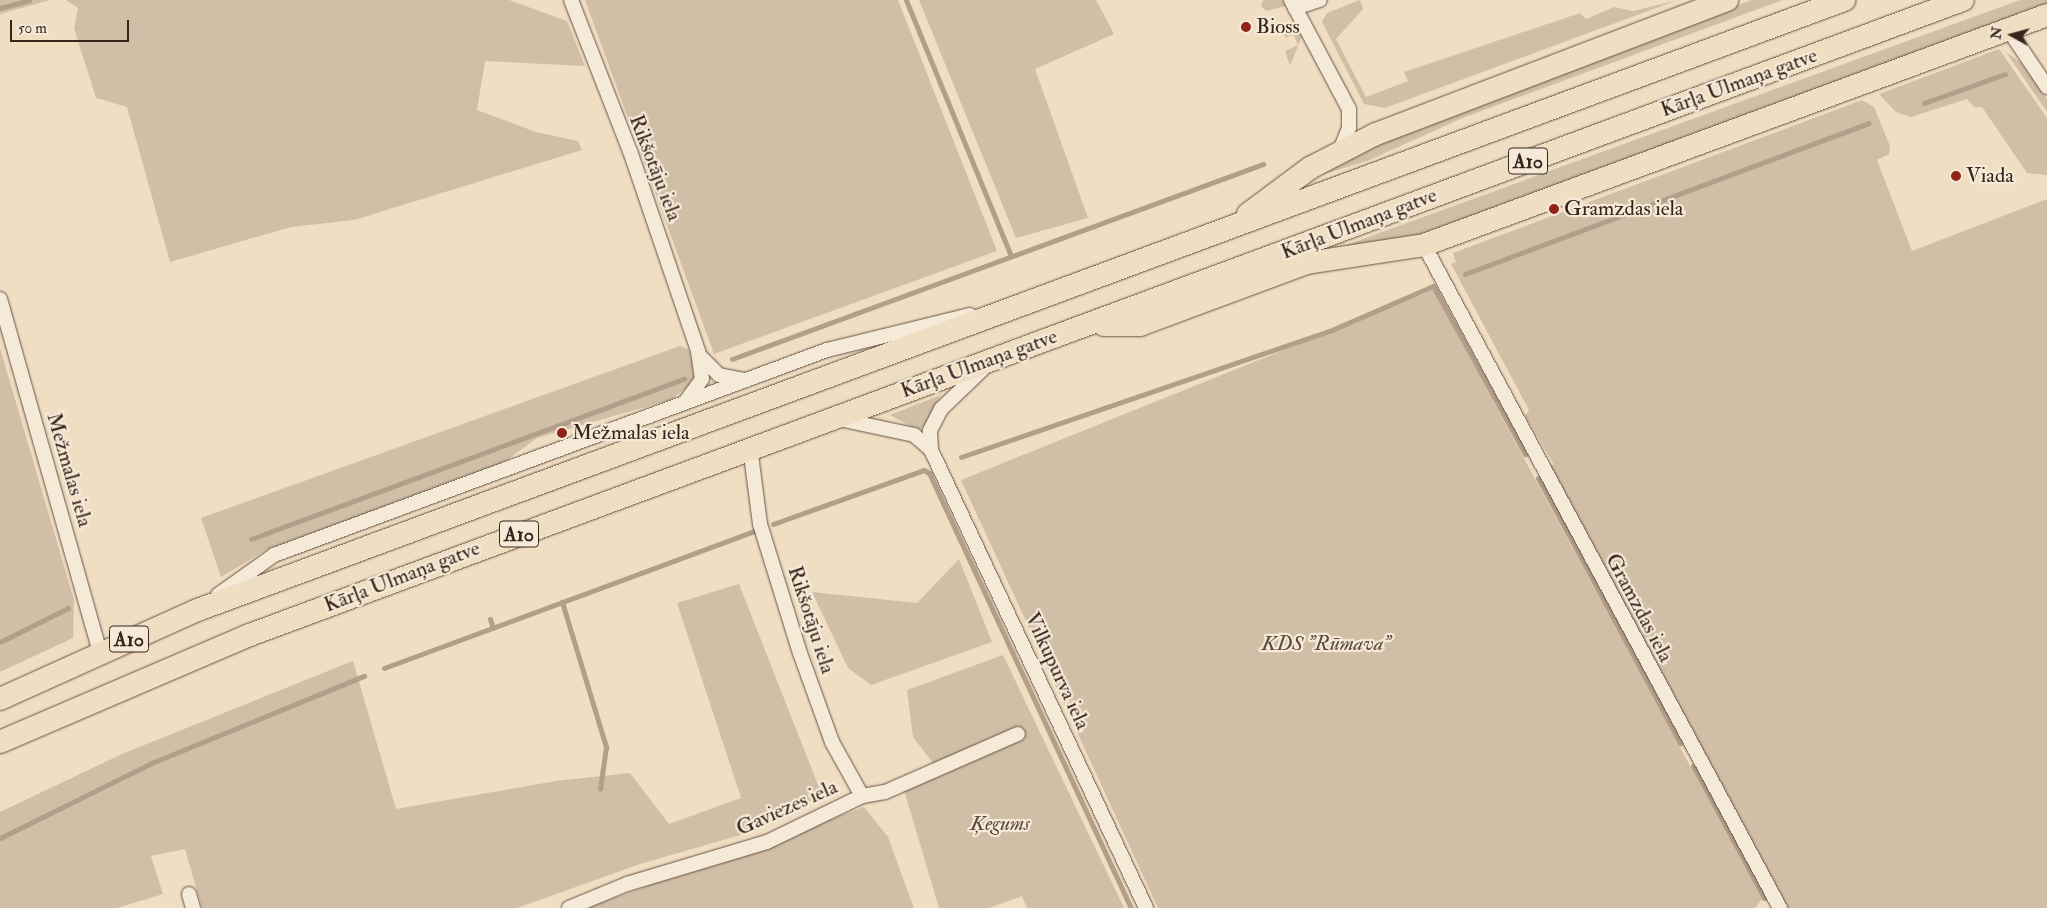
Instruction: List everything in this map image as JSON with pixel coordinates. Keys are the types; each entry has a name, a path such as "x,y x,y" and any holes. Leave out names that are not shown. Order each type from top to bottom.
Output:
{"highway":[{"path":"1230,228 1340,150 1727,0"},
{"name":"Kārļa Ulmaņa gatve","path":"0,699 100,652 195,611 1844,0"},
{"name":"Kārļa Ulmaņa gatve","path":"0,742 247,636 750,447 1096,323 1964,0"},
{"path":"1096,323 1115,328 1140,324 1307,263 1424,246 2047,15"}],"street":[{"name":"Rikšotāju iela","path":"571,0 630,151 698,350"},
{"path":"1320,0 1293,4 1349,109 1349,128 1340,150"},
{"path":"2008,29 2047,87"},
{"name":"Gramzdas iela","path":"1424,246 1780,908"},
{"name":"Mežmalas iela","path":"0,299 3,321 100,652"},
{"path":"195,611 274,555 749,380 890,332 1010,308"},
{"path":"698,350 719,375 749,380"},
{"path":"675,408 700,386 698,350"},
{"path":"931,450 930,431 941,409 995,358"},
{"path":"831,418 898,430 914,435 931,450"},
{"name":"Rikšotāju iela","path":"750,447 760,524 800,653 832,742 862,796"},
{"name":"Vilkupurva iela","path":"931,450 1146,908"},
{"name":"Gaviezes iela","path":"569,908 627,884 767,842 862,796 885,792 1018,734"},
{"path":"189,894 193,908"}],"green space":[{"path":"0,0 50,0 0,14"},
{"path":"66,0 509,0 567,21 585,66 485,61 477,110 536,132 578,141 582,150 354,220 291,227 170,262 127,107 96,98 74,28 78,8"},
{"path":"585,0 898,0 997,251 714,354"},
{"path":"919,0 1096,0 1114,34 1035,69 1088,218 1016,238"},
{"path":"1263,0 1283,0 1286,6 1266,11 1261,6"},
{"path":"1360,0 1363,9 1336,39 1366,97 1408,81 1404,72 1580,13 1586,19 1614,7 1633,11 1678,0 1385,108 1364,104 1322,22 1327,13"},
{"path":"1752,0 1783,0 1465,117 1367,161 1320,175 1357,148"},
{"path":"2020,0 2047,0 2047,6 1411,241 1338,248"},
{"path":"1289,22 1295,23 1302,36 1290,66 1285,51 1298,45 1293,34 1286,38 1282,31"},
{"path":"1999,49 2047,118 2047,175 2027,173 1982,107 1974,107 1967,99 1911,117 1896,112 1879,94"},
{"path":"2006,52 2021,63 2047,99 2047,112"},
{"path":"1862,100 1874,107 1890,146 1889,154 1877,160 1912,251 2047,199 2047,908 1786,908 1548,465 1554,465 1525,416 1529,410 1451,264 1456,262 1453,253"},
{"name":"KDS \"Rūmava\"","path":"1433,290 1762,899 1755,908 1158,908 961,480"},
{"path":"680,346 689,350 696,381 670,400 537,438 500,465 268,549 221,577 201,518"},
{"path":"0,348 74,600 73,638 0,672"},
{"path":"941,395 924,427 918,430 890,415"},
{"path":"959,559 992,642 871,685 848,668 812,592 917,603"},
{"path":"739,584 822,795 751,832 640,864 517,908 202,908 185,849 151,856 163,894 117,908 0,908 0,812 122,754 353,661 396,809 556,781 630,773 669,824 741,798 677,603"},
{"name":"Ķegums","path":"1003,655 1124,908 1027,908 1022,896 989,908 939,908 904,790 942,775 913,737 907,690"},
{"path":"864,807 888,837 914,908 587,908"}],"waterway":[{"path":"0,8 29,0"},
{"path":"906,0 1010,254"},
{"path":"1924,103 2005,74"},
{"path":"1465,274 1869,123"},
{"path":"732,359 1263,164"},
{"path":"961,457 1334,329 1433,286 1525,454"},
{"path":"251,539 684,379"},
{"path":"773,524 924,470 929,473 1131,908"},
{"path":"1538,478 1680,743"},
{"path":"384,668 760,529"},
{"path":"562,602 606,747 600,789"},
{"path":"0,642 68,608"},
{"path":"490,619 493,628"},
{"path":"0,838 154,762 364,676"},
{"path":"1693,766 1764,898"}],"place":[{"name":"Bioss","path":"1246,27"},
{"name":"Viada","path":"1956,176"},
{"name":"Gramzdas iela","path":"1554,209"},
{"name":"Mežmalas iela","path":"562,433"}]}
